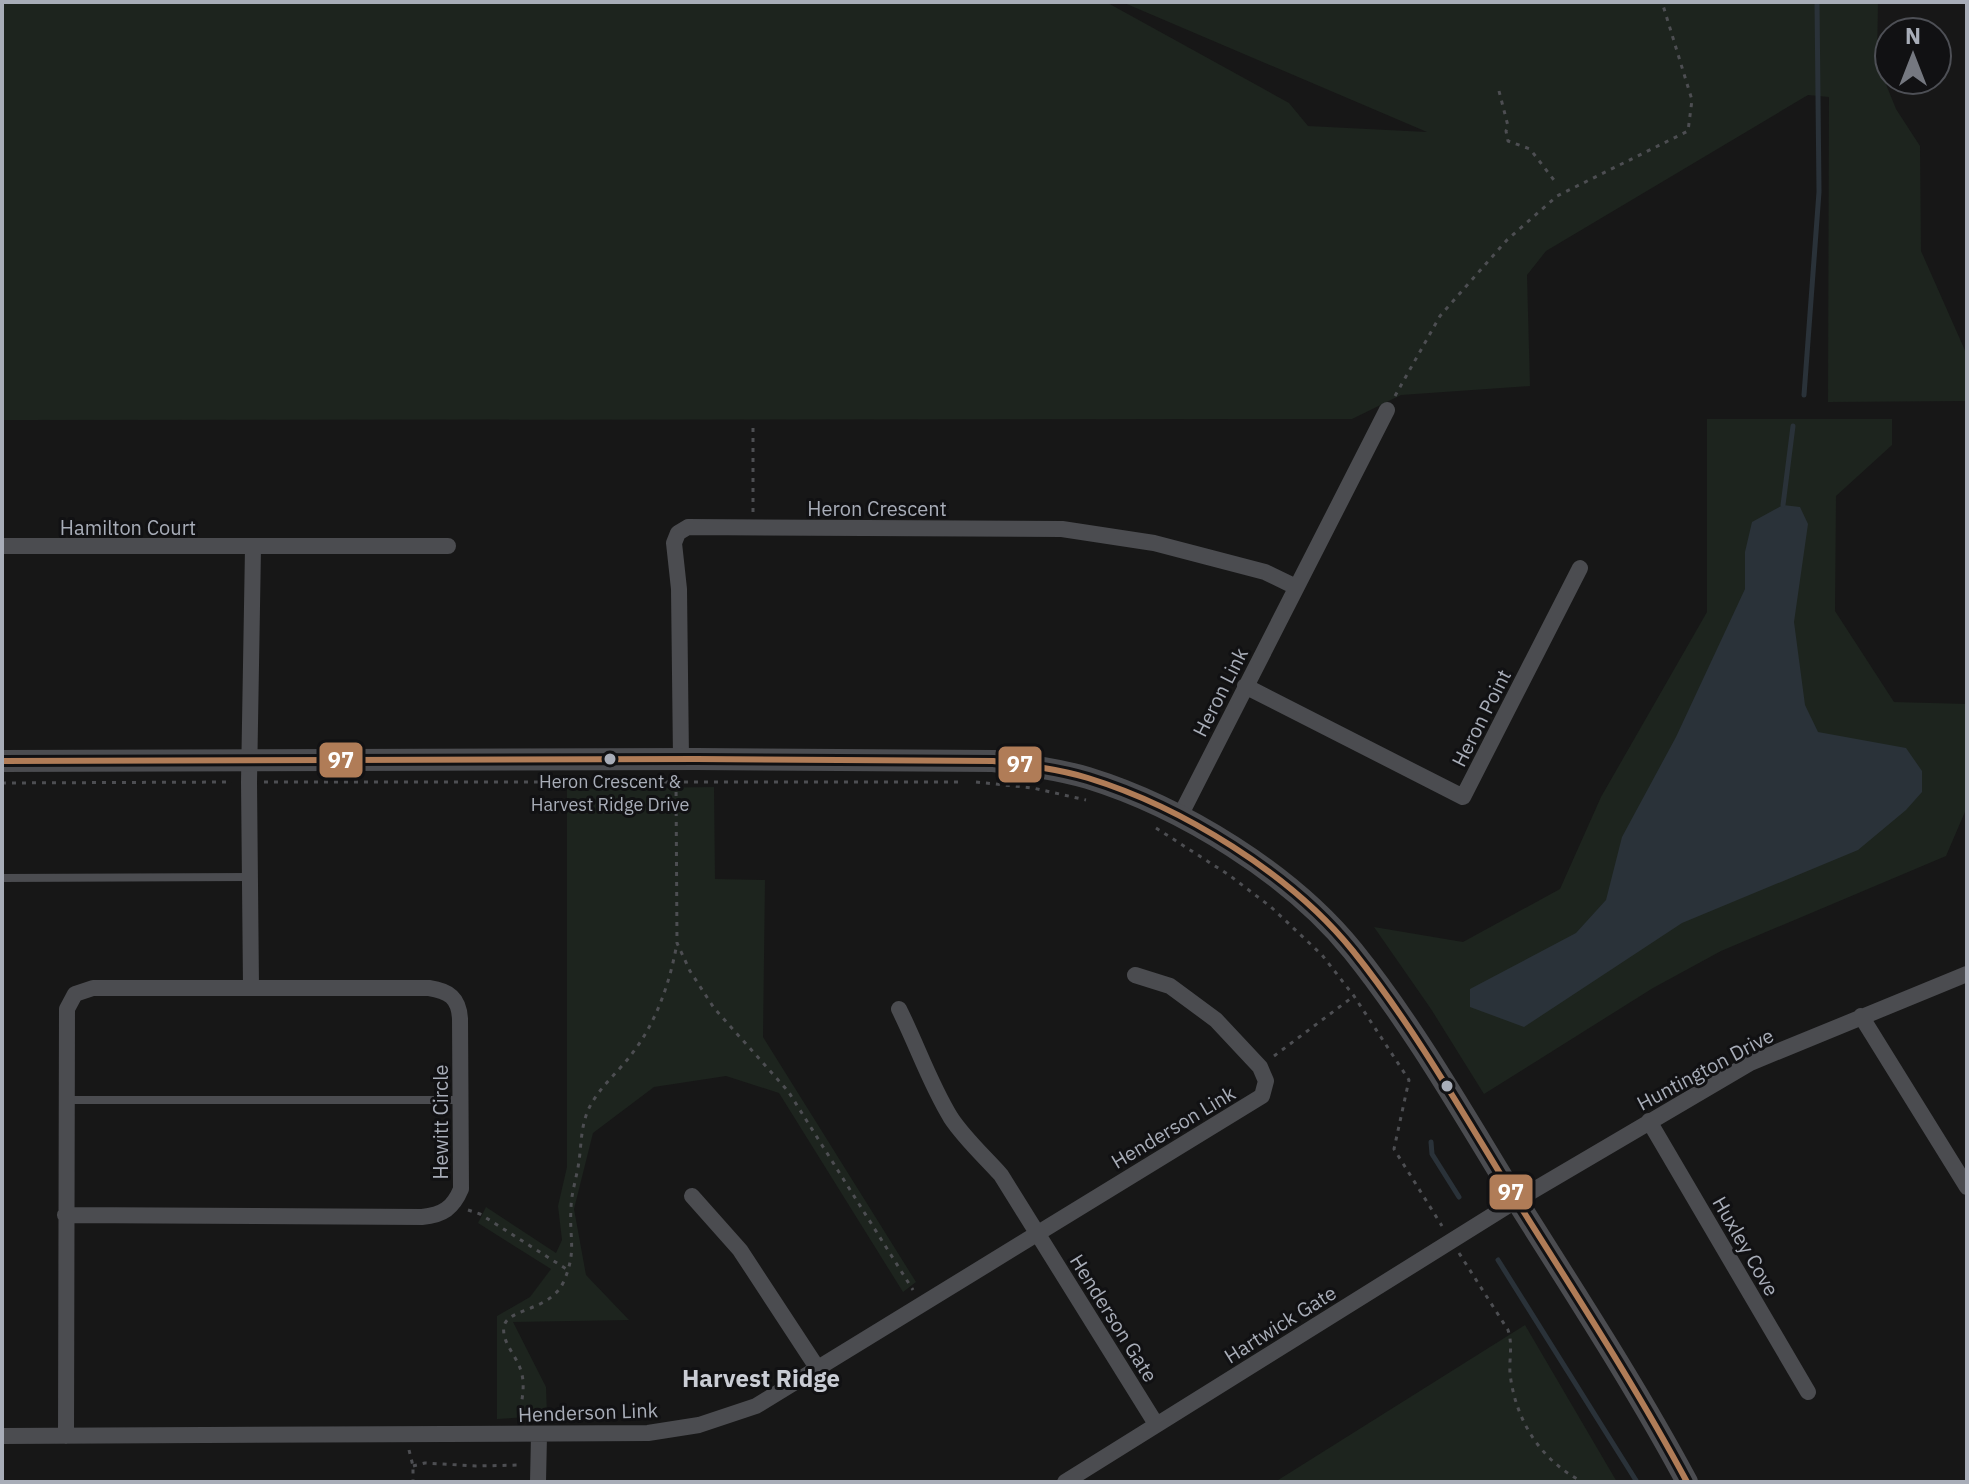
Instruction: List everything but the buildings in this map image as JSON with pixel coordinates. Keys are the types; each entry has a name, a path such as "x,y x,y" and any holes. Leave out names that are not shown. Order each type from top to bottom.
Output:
{"street":[{"name":"Heron Link","path":"1180,816 1387,410"},
{"name":"Heron Crescent","path":"681,759 679,589 674,543 678,533 688,527 1062,529 1154,543 1265,572 1296,587"},
{"name":"Hamilton Court","path":"2,546 448,546"},
{"path":"251,987 249,772 253,548"},
{"name":"Heron Point","path":"1245,686 1463,797 1580,568"},
{"path":"2,761 249,772 681,759 993,761 1089,778 1180,816 1281,879 1352,949 1404,1023 1517,1200 1661,1434 1687,1482"},
{"name":"Huntington Drive","path":"1517,1200 1750,1063 1967,974"},
{"path":"1135,975 1170,986 1216,1020 1263,1074"},
{"name":"Hewitt Circle","path":"65,1215 437,1216 452,1205 461,1189 460,1007 454,996 443,990 93,988 75,994 67,1009 65,1215 66,1436"},
{"name":"Henderson Gate","path":"899,1009 953,1121 1001,1175 1156,1424"},
{"path":"1861,1016 1967,1187"},
{"name":"Henderson Link","path":"2,1436 539,1435 648,1433 699,1425 756,1406 1262,1096 1263,1074"},
{"name":"Huxley Cove","path":"1649,1121 1808,1392"},
{"path":"692,1196 740,1250 818,1369"},
{"name":"Hartwick Gate","path":"1065,1482 1517,1200"},
{"path":"1661,1434 1700,1482"},
{"path":"538,1482 539,1435"}],"lane":[{"path":"2,878 251,877"},
{"path":"66,1100 460,1100"}],"path":[{"path":"1387,410 1440,316 1507,240 1557,196 1688,131 1692,100 1662,2"},
{"path":"1499,91 1508,126 1508,141 1530,149 1557,184"},
{"path":"753,423 753,528"},
{"path":"2,783 249,772 676,782 975,782 1033,788 1088,800"},
{"path":"519,1419 522,1373 504,1337 505,1323 511,1315 538,1306 558,1291 573,1252 571,1208 586,1115 596,1096 647,1032 669,980 677,943 676,782"},
{"path":"1155,827 1229,875 1271,907 1322,955 1354,996 1409,1080 1394,1149 1508,1330 1512,1341 1512,1387 1525,1426 1555,1466 1583,1482"},
{"path":"677,943 690,971 714,1008 788,1091 922,1304"},
{"path":"1263,1074 1354,996"},
{"path":"452,1205 480,1214 568,1270"},
{"path":"402,1435 413,1466 413,1482"},
{"path":"413,1466 425,1463 525,1465"}],"shaded area":[{"path":"2,2 1106,2 1289,103 1308,126 1427,132 1122,2 1878,2 1878,16 1873,16 1873,96 1891,96 1920,146 1921,251 1967,355 1967,401 1828,402 1829,97 1808,95 1546,251 1527,275 1530,386 1401,395 1352,419 2,420"},
{"path":"1707,419 1892,419 1892,445 1836,496 1835,611 1894,702 1967,704 1967,807 1946,856 1721,951 1653,988 1484,1094 1431,1009 1374,927 1463,942 1560,889 1601,797 1707,612"},
{"path":"1783,505 1800,507 1808,524 1794,622 1805,705 1818,732 1906,748 1922,771 1922,792 1906,810 1858,850 1682,923 1524,1027 1470,1007 1470,989 1576,933 1606,900 1622,837 1676,737 1745,589 1745,552 1752,522"},
{"path":"714,787 715,879 765,880 763,1037 916,1282 903,1292 779,1093 726,1076 654,1087 593,1133 574,1209 586,1275 629,1320 513,1322 546,1387 547,1416 497,1419 497,1316 530,1297 551,1269 478,1223 486,1207 556,1253 562,1240 558,1206 567,1167 567,789"},
{"path":"1525,1325 1617,1482 1275,1482"}],"waterway":[{"path":"1804,395 1819,192 1817,2"},
{"path":"1783,505 1793,426"},
{"path":"1431,1142 1432,1154 1459,1197"},
{"path":"1498,1260 1637,1482"}],"transit line":[{"name":"97","path":"2,761 993,761 1088,778 1160,806 1197,825 1267,870 1328,923 1353,951 1438,1072 1625,1374 1687,1482"}],"place":[{"name":"Heron Crescent & Harvest Ridge Drive","path":"610,759"}],"district":[{"name":"Harvest Ridge","path":"761,1378"}]}
